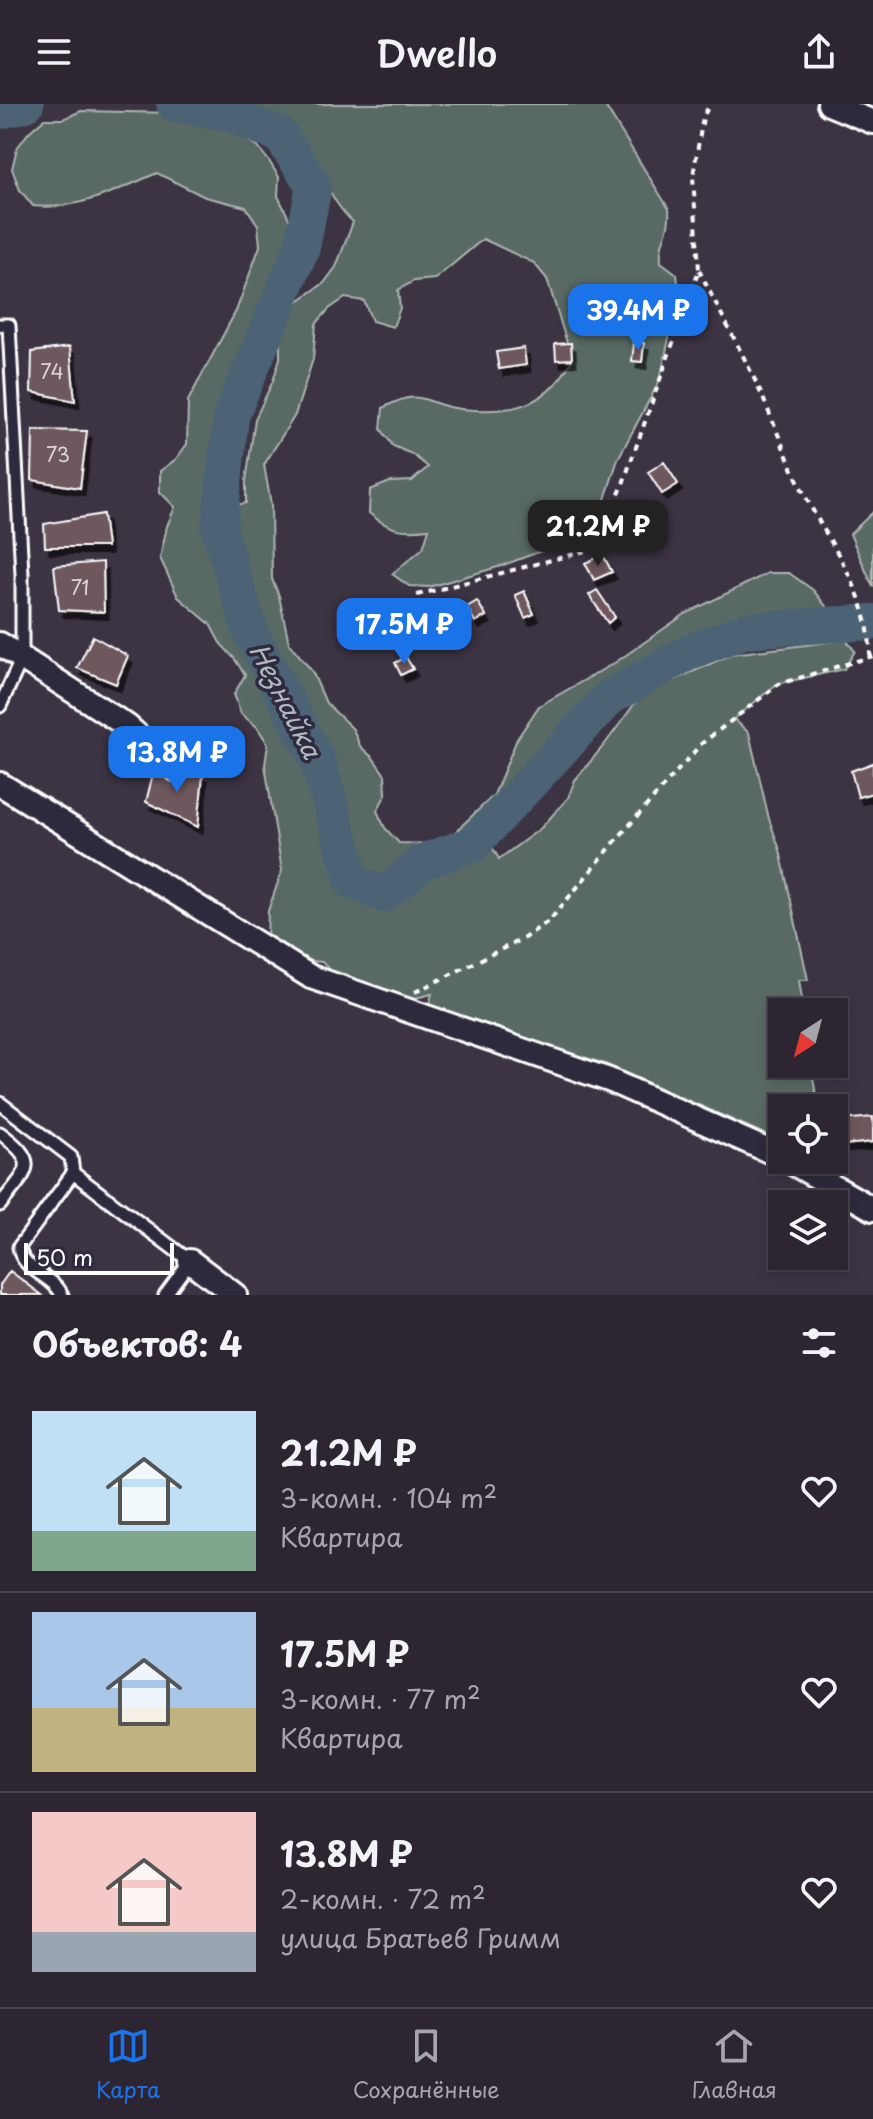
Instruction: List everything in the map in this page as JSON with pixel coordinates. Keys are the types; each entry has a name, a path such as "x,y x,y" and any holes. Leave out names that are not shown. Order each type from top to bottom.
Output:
{"street":[{"path":"829,104 873,122"},
{"path":"0,644 127,726 175,769"},
{"path":"0,784 311,977 609,1080 768,1151"},
{"path":"812,1174 873,1209"},
{"path":"190,1261 235,1295"}],"lane":[{"path":"0,325 9,325 22,574 22,658 0,706"},
{"path":"0,1103 65,1152 73,1162 73,1173 19,1247 20,1257 58,1288 62,1295"},
{"path":"0,1133 20,1148 27,1164 25,1172 0,1205"},
{"path":"73,1173 190,1261 165,1295"}],"path":[{"path":"417,595 586,551 620,492 699,270 693,176 703,117 710,104"},
{"path":"412,994 524,938 550,920 701,744 779,684 871,656 865,608 848,569 811,509 753,376 699,270"}],"green space":[{"path":"241,104 604,104 669,209 661,262 677,274 679,292 660,380 618,459 599,518 588,534 498,567 429,587 409,586 392,574 423,548 429,529 397,529 383,524 369,513 370,490 390,482 412,481 428,467 412,454 393,446 381,429 383,408 407,398 416,398 461,409 512,408 540,397 552,388 572,359 547,279 534,263 483,239 435,279 414,281 398,290 400,308 393,327 372,321 364,301 345,298 329,309 316,324 313,359 295,415 264,465 271,504 272,579 279,596 289,643 312,671 326,703 353,729 360,746 385,775 386,794 377,811 385,828 399,843 437,844 454,833 494,795 517,739 539,706 616,662 685,614 768,573 789,573 813,590 829,610 816,623 782,624 650,671 615,707 578,725 535,793 491,845 499,859 541,828 568,798 575,780 641,695 732,654 846,640 855,651 844,669 777,684 734,719 749,733 769,819 780,850 808,980 799,980 802,998 768,998 768,1078 813,1078 816,1094 768,1094 768,1137 605,1064 428,1007 432,994 399,1002 336,977 322,962 302,960 267,941 268,911 282,871 265,765 268,744 257,727 241,714 234,694 245,675 220,643 210,624 178,597 160,558 175,507 160,492 160,471 176,459 187,444 188,401 236,311 260,246 258,225 246,207 205,197 157,173 81,202 33,206 20,190 12,169 17,148 44,119 63,119 81,111 176,113 194,117 233,130 257,146 269,161 279,177 278,196 294,229 292,247 270,295 243,382 240,419 223,450 217,474 218,494 232,506 246,503 255,419 280,358 280,328 287,309 324,283 336,267 353,222 337,203 308,153 294,137"},
{"path":"873,512 873,587 850,534"}],"building":[{"path":"571,343 572,359 556,360 555,344"},
{"path":"634,343 644,343 642,362 632,361"},
{"path":"70,347 75,401 31,392 32,352"},
{"path":"524,348 526,365 499,369 496,352"},
{"path":"33,430 87,431 80,488 32,480"},
{"path":"664,462 678,484 662,494 648,472"},
{"path":"103,514 107,547 45,547 44,524"},
{"path":"603,555 612,572 594,580 585,563"},
{"path":"103,562 104,612 59,610 54,566"},
{"path":"597,590 615,617 608,623 589,595"},
{"path":"524,591 534,614 525,618 515,595"},
{"path":"477,601 486,616 475,622 467,607"},
{"path":"378,603 385,618 373,624 366,609"},
{"path":"435,613 443,626 424,637 416,625"},
{"path":"93,636 128,656 116,684 77,668"},
{"path":"406,657 413,669 401,675 395,663"},
{"path":"873,763 873,793 858,797 851,771"},
{"path":"154,770 203,774 198,827 146,802"},
{"path":"873,1117 873,1142 848,1145 848,1119"},
{"path":"10,1271 42,1295 0,1295 0,1285"}],"waterway":[{"name":"Незнайка","path":"0,111 26,104"},
{"name":"Незнайка","path":"174,104 227,113 280,135 314,186 302,247 231,416 219,530 252,636 317,759 353,882 384,895 422,862 473,844 610,697 689,652 746,630 873,622"}]}
